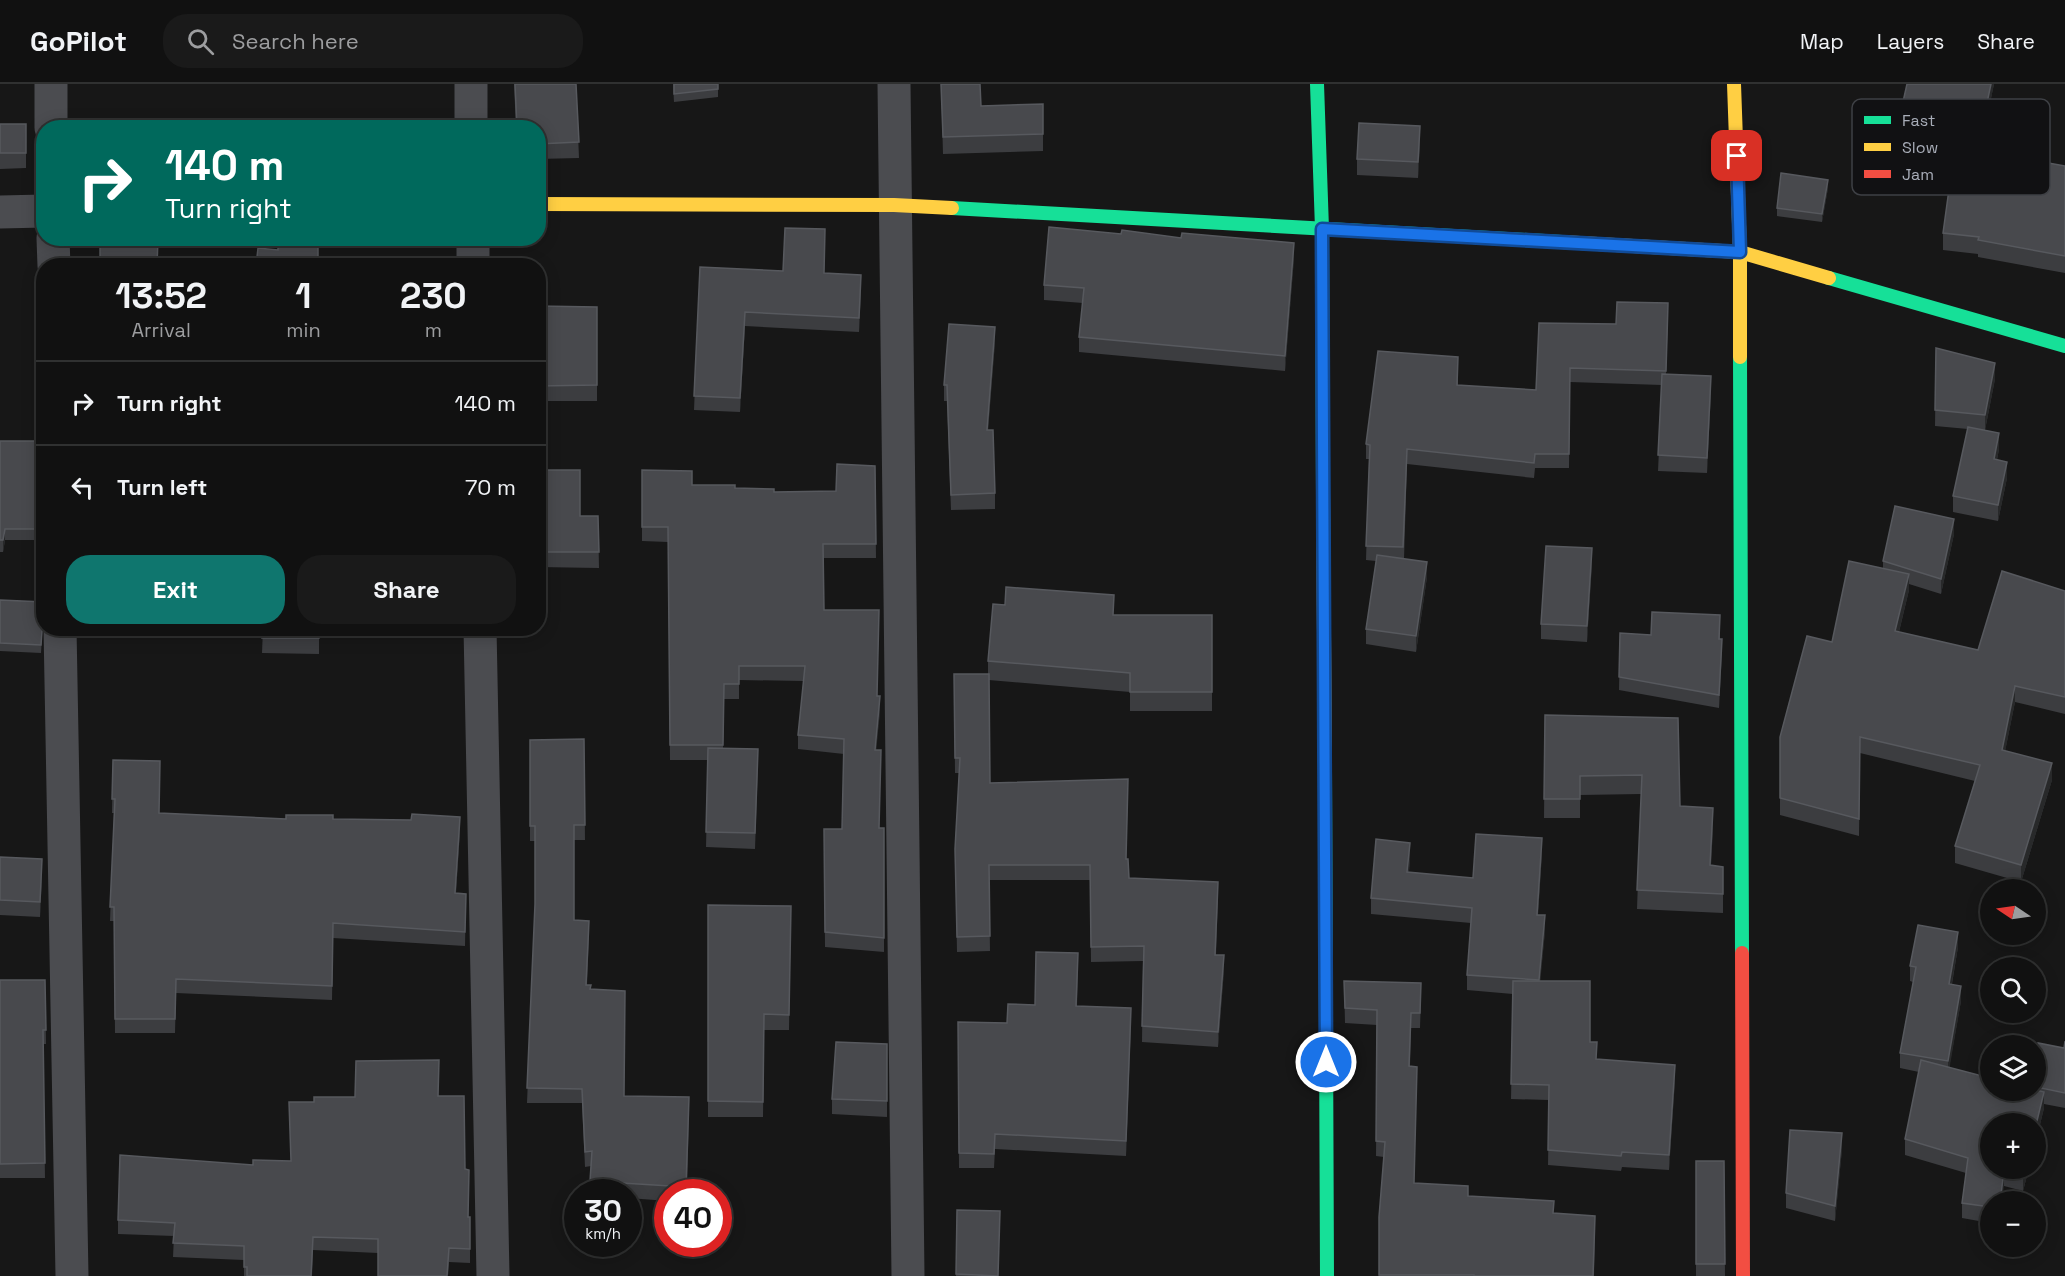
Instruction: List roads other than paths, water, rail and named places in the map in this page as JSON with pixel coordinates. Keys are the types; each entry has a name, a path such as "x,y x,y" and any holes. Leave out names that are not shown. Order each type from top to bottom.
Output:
{"street":[{"path":"51,84 51,120"},
{"path":"471,84 471,120"},
{"path":"894,84 908,1276"},
{"path":"1317,84 1322,229 1327,1276"},
{"path":"1734,84 1740,252 1743,1276"},
{"path":"546,204 894,205 1740,252 2065,346"},
{"path":"0,212 36,211"},
{"path":"60,636 72,1276"},
{"path":"480,636 493,1276"}]}
